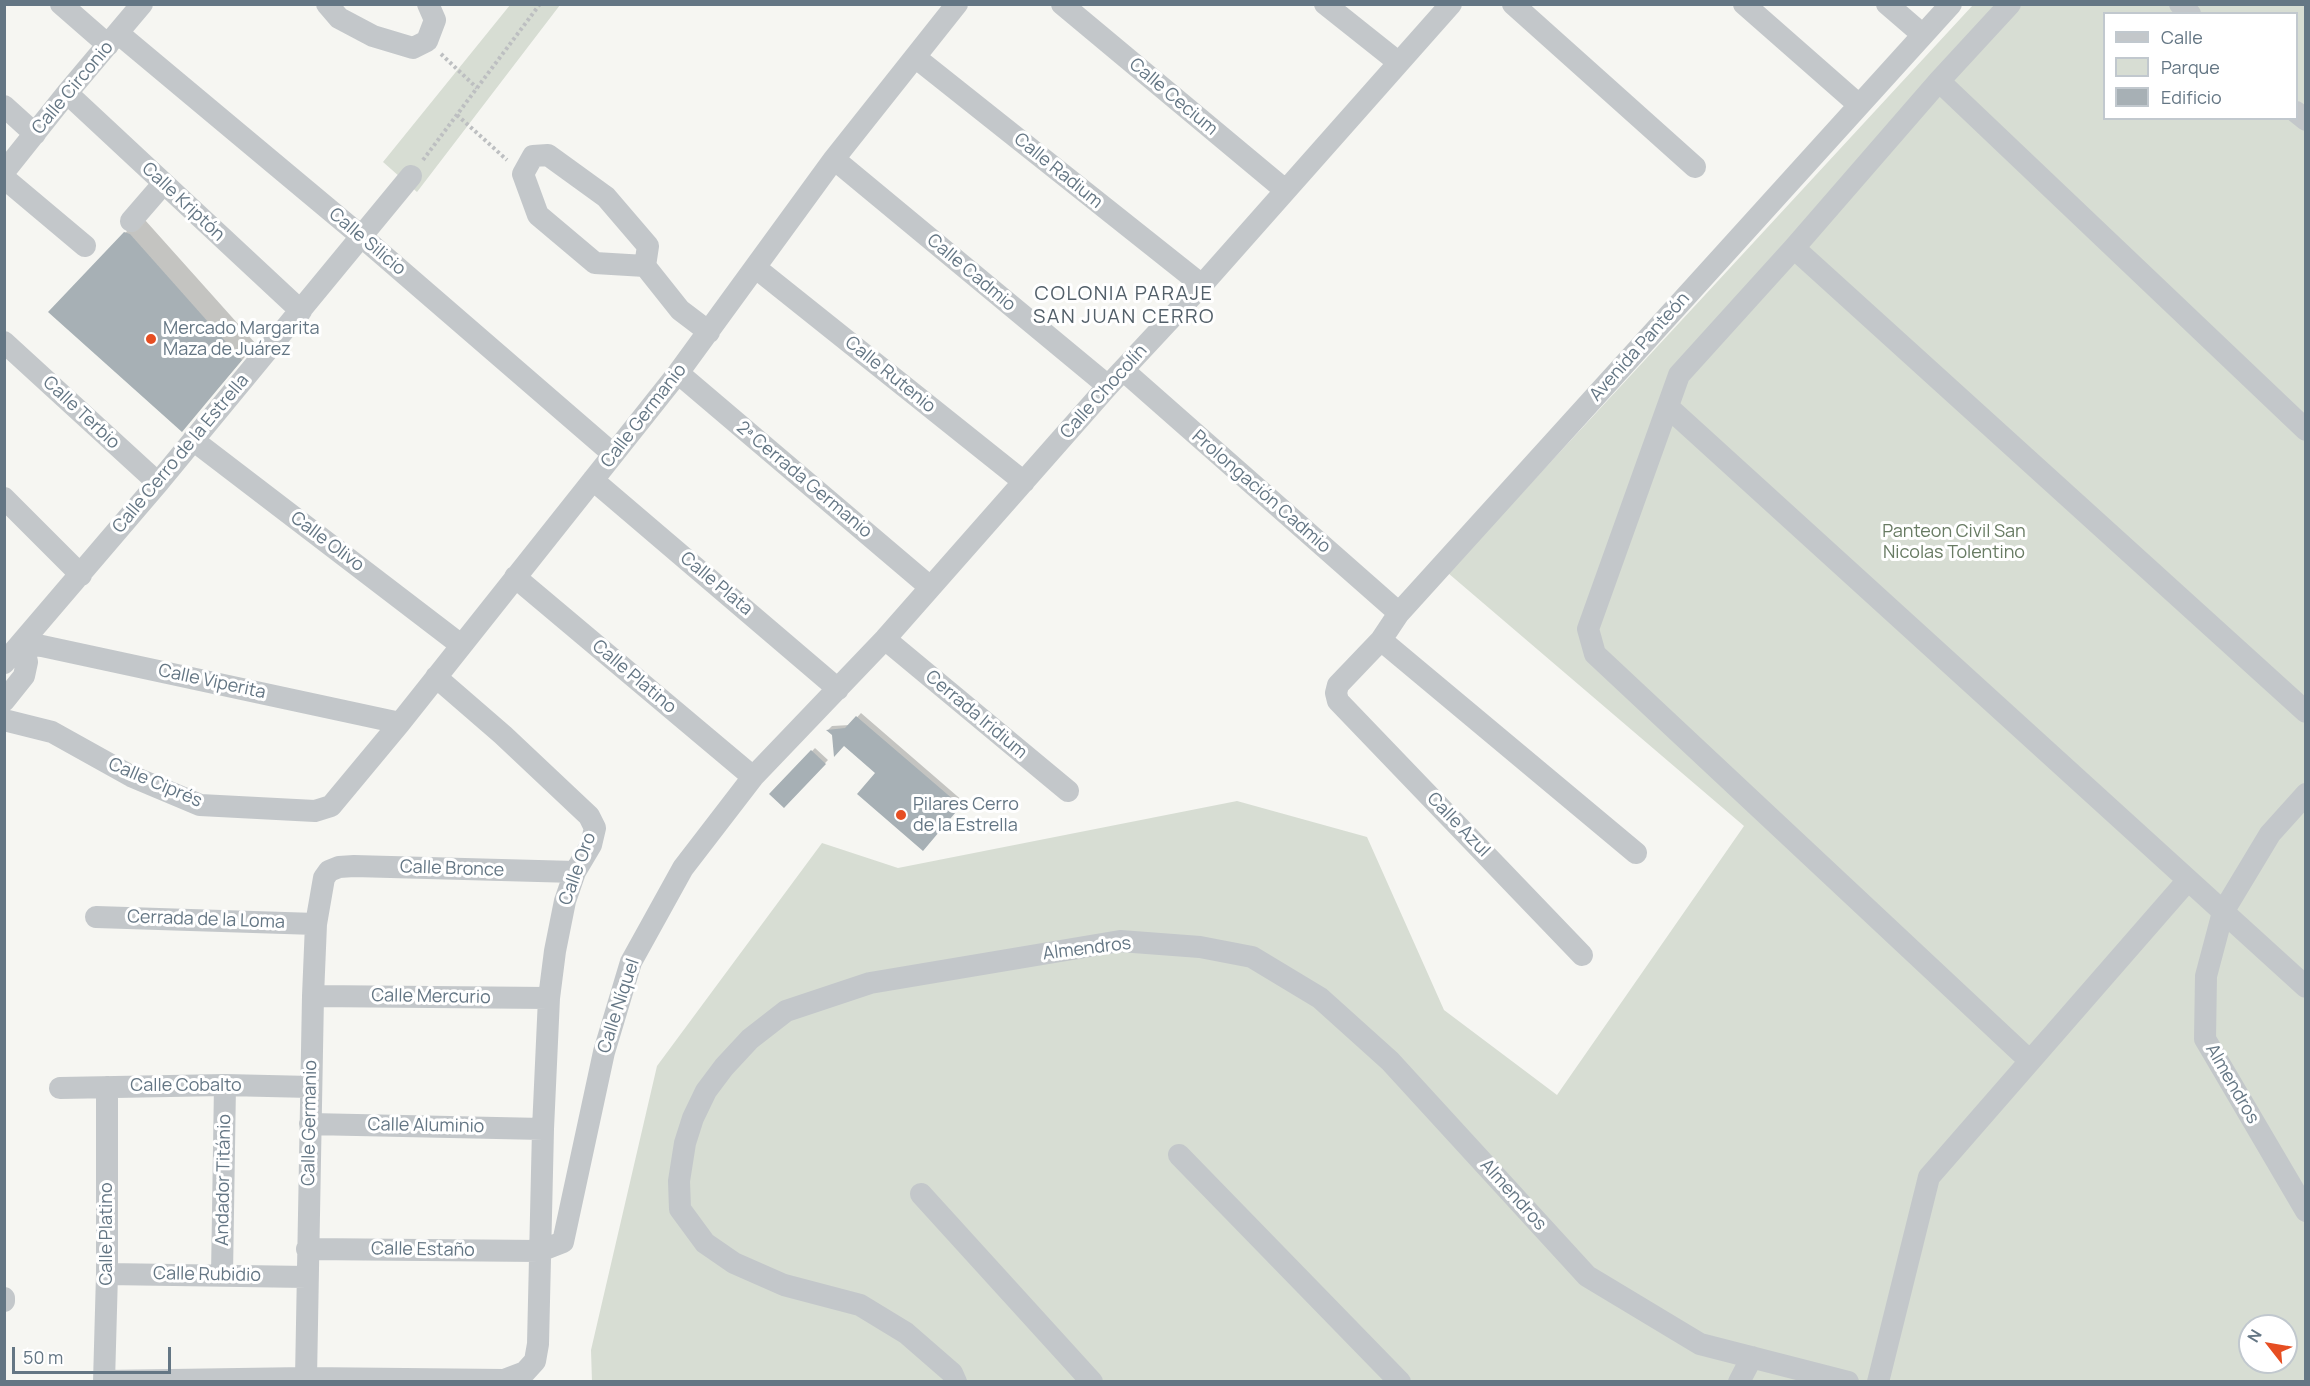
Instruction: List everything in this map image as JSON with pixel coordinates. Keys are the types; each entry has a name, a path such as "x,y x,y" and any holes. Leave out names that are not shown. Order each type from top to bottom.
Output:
{"street":[{"name":"Calle Silicio","path":"61,4 113,39 362,237 613,454"},
{"name":"Calle Circonio","path":"4,172 142,4"},
{"path":"327,4 339,18 373,36 413,48 427,41 435,21 428,4"},
{"name":"Calle Germanio","path":"315,811 331,806 400,723 678,373 834,159 957,4"},
{"name":"Calle Cecium","path":"1062,4 1285,190"},
{"path":"1326,4 1398,62"},
{"name":"Calle Chocolín","path":"753,777 885,639 1450,4"},
{"path":"1513,4 1695,167"},
{"path":"1743,4 1859,105"},
{"path":"1887,4 1923,35"},
{"name":"Avenida Panteón","path":"1336,693 1338,685 1381,640 1399,613 1951,4"},
{"path":"2010,4 1679,375 1588,629 1595,654 2030,1061"},
{"name":"Calle Radium","path":"915,57 1202,285"},
{"path":"1939,81 2306,430"},
{"name":"Calle Kriptón","path":"67,93 300,311"},
{"path":"4,106 35,134"},
{"path":"645,266 648,246 606,197 548,155 533,156 523,174 538,215 596,262 645,266 680,310 709,332"},
{"name":"Calle Cadmio","path":"834,159 1115,378"},
{"name":"Calle Cerro de la Estrella","path":"4,663 23,644 158,483 411,176"},
{"path":"4,178 85,246"},
{"path":"131,221 163,184"},
{"path":"1794,248 2306,712"},
{"name":"Calle Rutenio","path":"756,268 1024,482"},
{"name":"Calle Terbio","path":"4,342 158,483"},
{"name":"2ª Cerrada Germanio","path":"678,373 930,587"},
{"name":"Prolongación Cadmio","path":"1115,378 1399,613"},
{"path":"1668,407 2306,987"},
{"name":"Calle Olivo","path":"193,440 461,645"},
{"name":"Calle Plata","path":"593,480 838,689"},
{"path":"4,498 81,575"},
{"name":"Calle Platino","path":"515,577 753,777"},
{"name":"Cerrada Iridium","path":"885,639 1068,791"},
{"path":"1381,640 1635,853"},
{"path":"4,701 24,676 27,662 23,644"},
{"name":"Calle Viperita","path":"23,644 54,648 400,723"},
{"name":"Calle Oro","path":"436,677 503,735 589,816 595,828 591,845 575,872 565,901 555,951 549,998 543,1129"},
{"name":"Calle Azul","path":"1336,693 1338,701 1582,955"},
{"name":"Calle Ciprés","path":"4,720 52,732 131,776 200,805 315,811"},
{"name":"Calle Níquel","path":"540,1251 563,1242 604,1052 631,962 683,868 753,777"},
{"name":"Almendros","path":"2306,794 2270,834 2223,912 2206,976 2205,1039 2306,1211"},
{"name":"Calle Bronce","path":"329,871 339,867 354,866 575,872"},
{"name":"Calle Germanio","path":"306,1378 307,1249 316,924 321,887 329,871"},
{"path":"1878,1382 1929,1177 2188,880"},
{"name":"Cerrada de la Loma","path":"96,916 316,924"},
{"name":"Almendros","path":"956,1382 952,1373 906,1333 860,1305 784,1285 734,1263 705,1244 680,1209 679,1181 685,1143 693,1118 706,1091 724,1067 750,1039 786,1011 870,983 1120,941 1200,947 1252,957 1320,998 1390,1061 1587,1276 1700,1344 1848,1382"},
{"name":"Calle Mercurio","path":"313,996 549,998"},
{"name":"Calle Cobalto","path":"60,1088 225,1085 311,1087"},
{"name":"Andador Titánio","path":"222,1275 225,1085"},
{"name":"Calle Platino","path":"104,1381 107,1274 107,1087"},
{"name":"Calle Aluminio","path":"310,1124 543,1129"},
{"path":"104,1381 306,1378 504,1380 525,1372 535,1361 538,1344 543,1129"},
{"path":"1179,1155 1400,1382"},
{"path":"921,1194 1092,1382"},
{"name":"Calle Estaño","path":"307,1249 540,1251"},
{"name":"Calle Rubidio","path":"107,1274 307,1276"},
{"path":"1739,1382 1752,1357"}],"path":[{"path":"411,176 540,4"},
{"path":"427,41 478,88"},
{"path":"457,115 523,174"}],"green space":[{"path":"510,5 560,5 417,192 383,162"},
{"name":"Panteon Civil San Nicolas Tolentino","path":"1973,5 2305,5 2305,1381 592,1382 591,1350 657,1066 822,843 898,868 1237,801 1367,837 1444,1010 1557,1095 1744,826 1448,573"}],"building":[{"name":"Mercado Margarita Maza de Juárez","path":"124,232 130,234 242,360 182,432 48,312"},
{"path":"856,716 961,806 923,851 857,794 875,773 844,746 834,757 832,735 826,730 845,728"},
{"path":"811,750 826,764 784,808 769,794"}],"place":[{"name":"Mercado Margarita Maza de Juárez","path":"151,339"},
{"name":"Pilares Cerro de la Estrella","path":"901,815"}],"district":[{"name":"COLONIA PARAJE SAN JUAN CERRO","path":"1124,306"}]}
